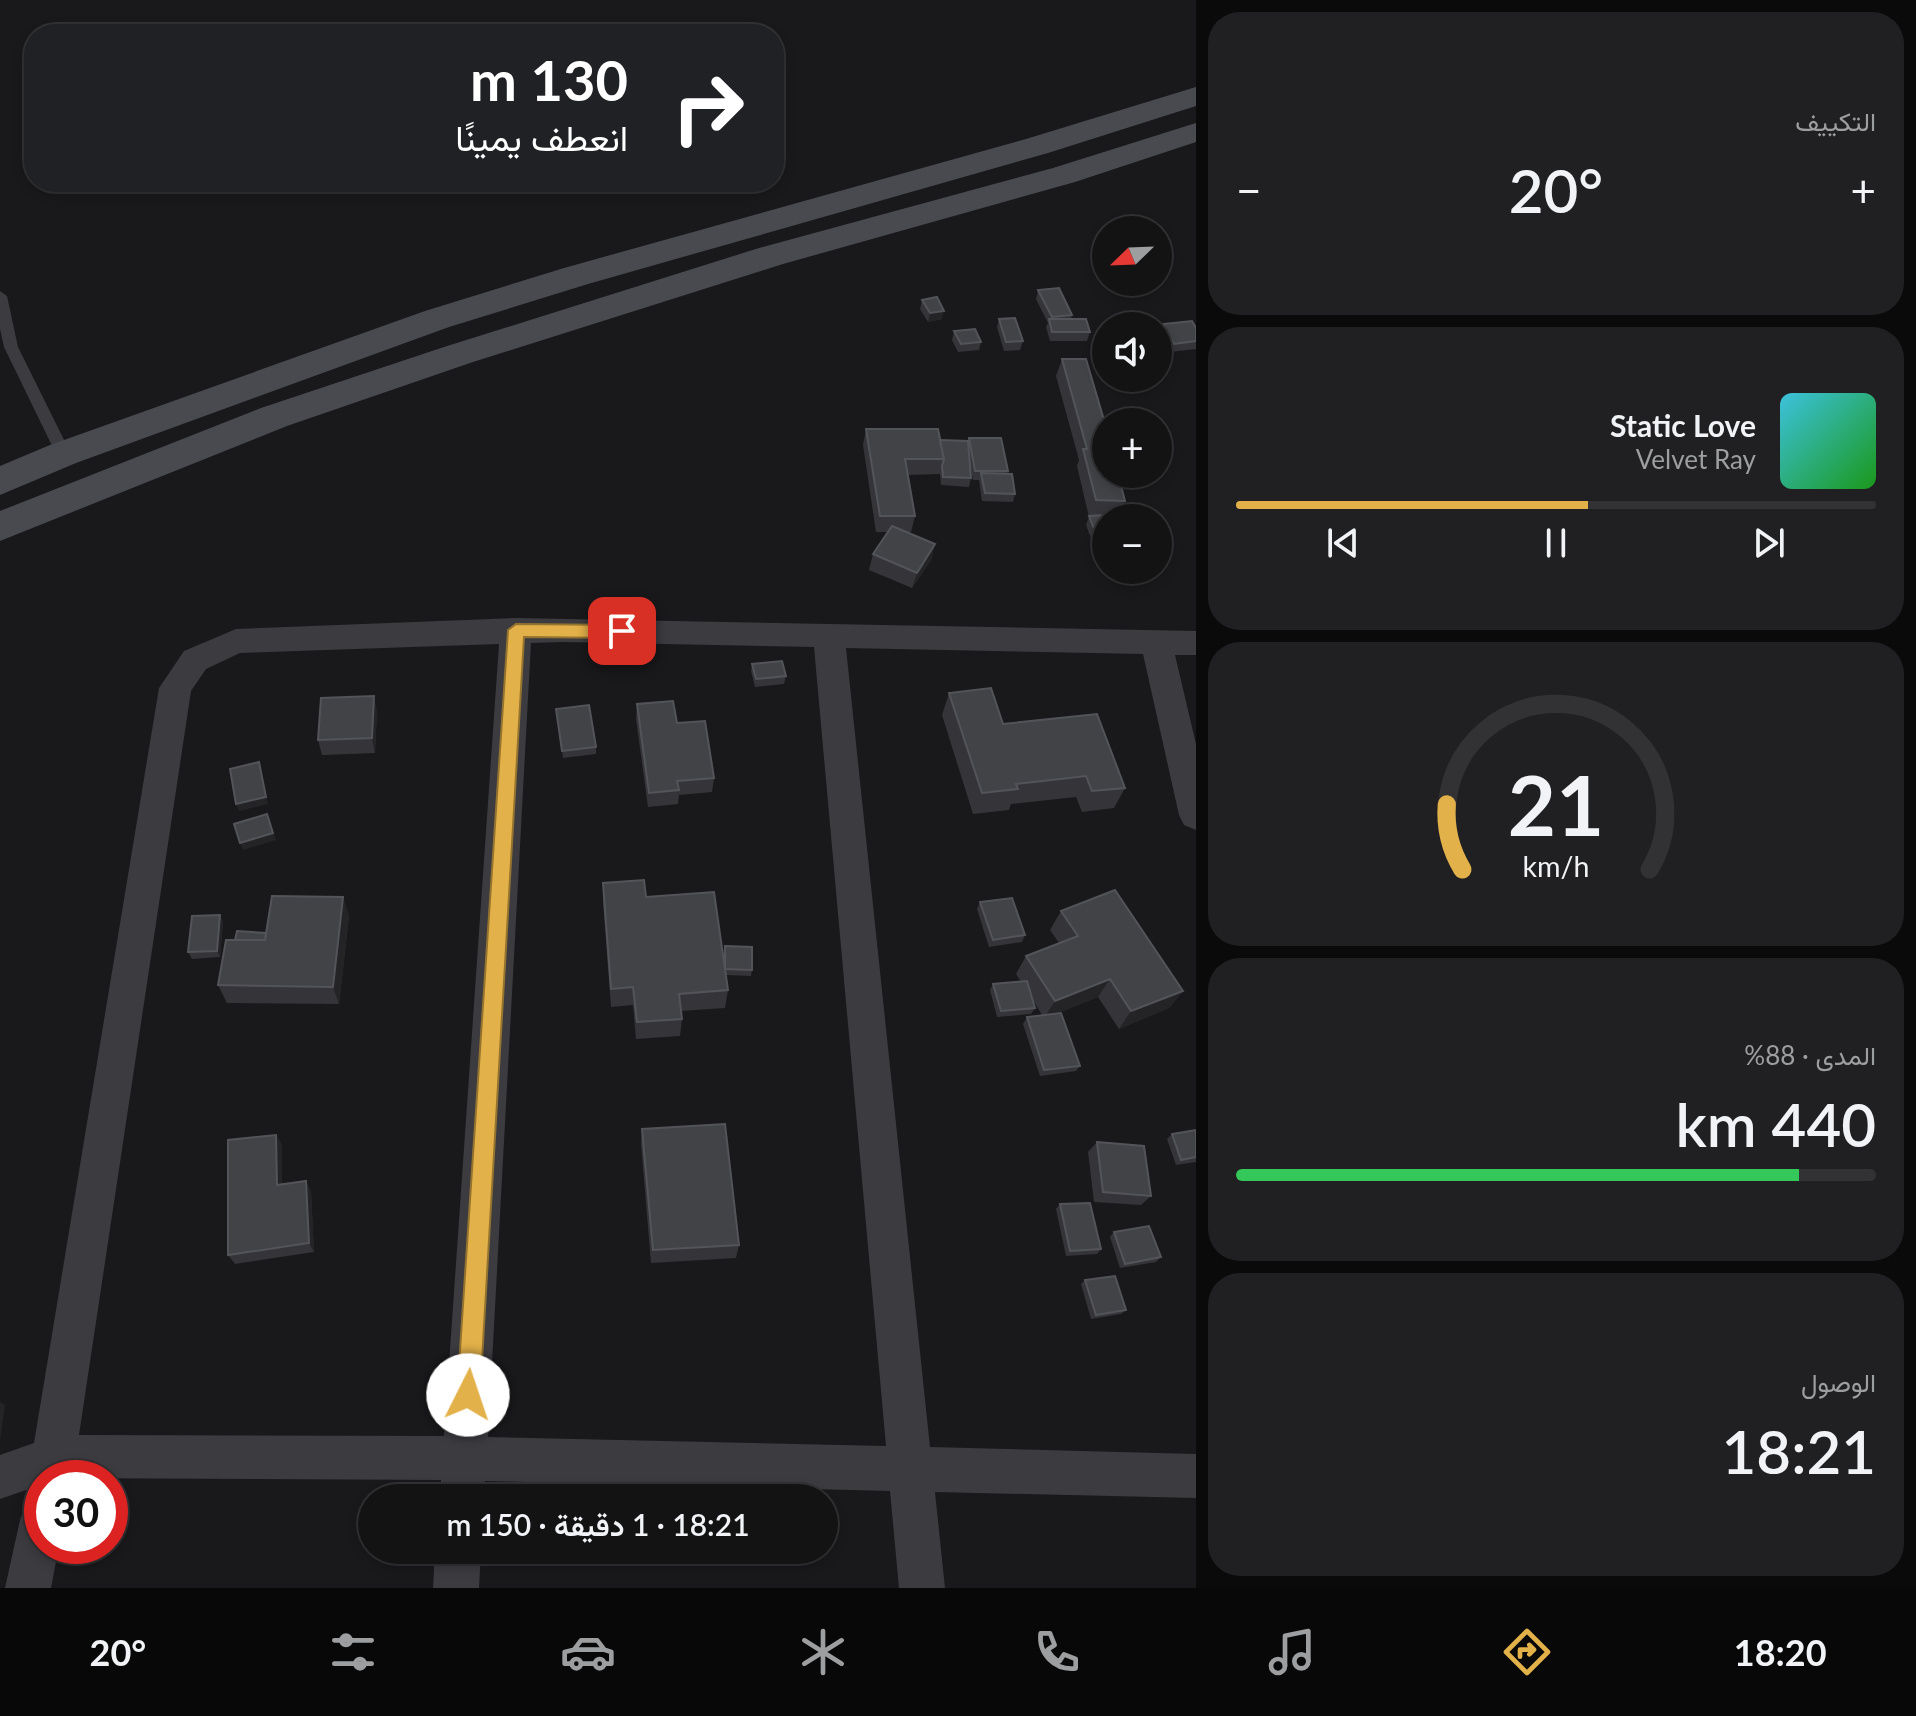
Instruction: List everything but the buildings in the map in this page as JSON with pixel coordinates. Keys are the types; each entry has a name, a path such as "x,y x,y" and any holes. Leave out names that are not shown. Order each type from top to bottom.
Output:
{"main road":[{"path":"0,481 63,454 437,319 576,276 1037,146 1196,96"},
{"path":"0,527 274,417 457,355 771,256 1064,175 1196,132"}],"street":[{"path":"463,1478 516,630"},
{"path":"53,1460 175,688 195,660 236,641 516,630 1196,643"},
{"path":"829,635 922,1588"},
{"path":"1156,643 1196,815"},
{"path":"128,1470 463,1478 912,1470 1196,1476"},
{"path":"0,1477 24,1473"},
{"path":"28,1588 33,1564"},
{"path":"456,1588 457,1564"}],"lane":[{"path":"0,296 11,347 63,454"}],"route":[{"path":"468,1395 516,630 622,631"}]}
